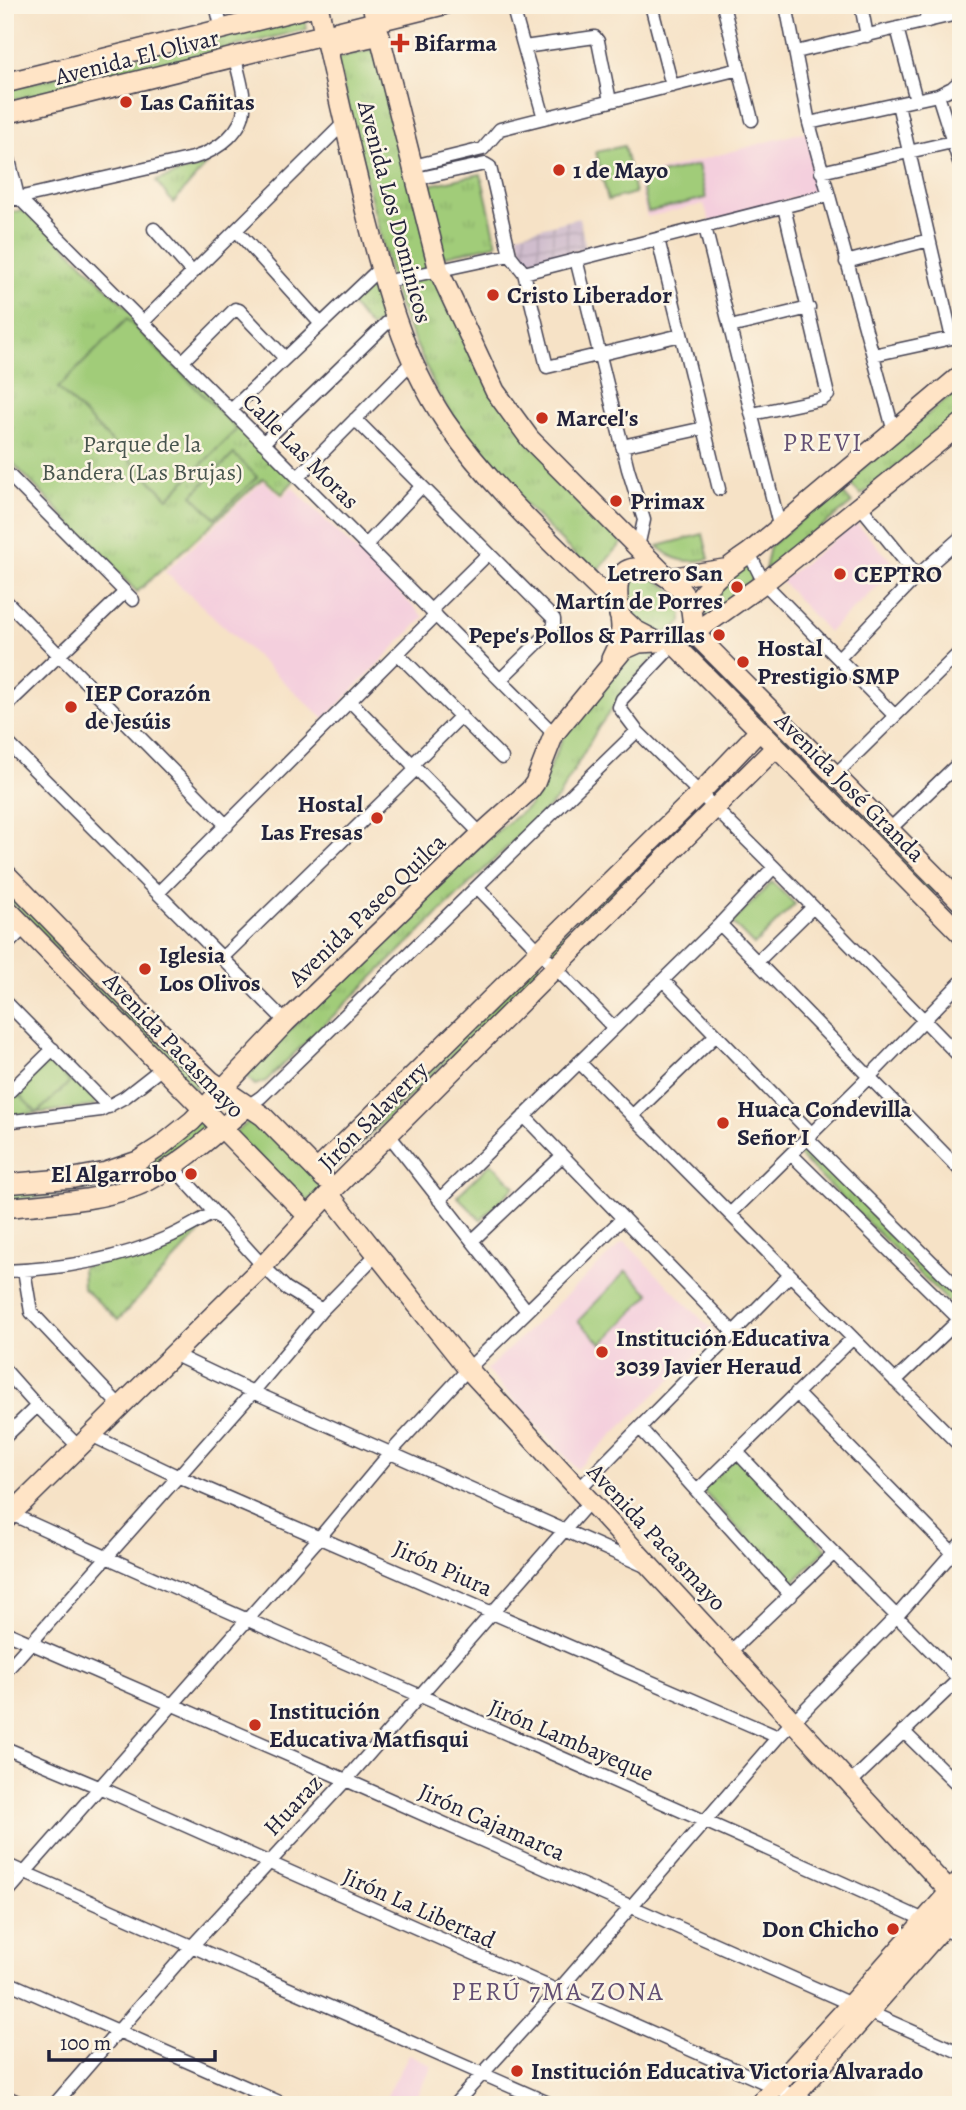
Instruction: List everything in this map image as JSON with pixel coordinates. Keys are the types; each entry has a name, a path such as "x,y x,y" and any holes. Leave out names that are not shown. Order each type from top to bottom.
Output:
{"main road":[{"name":"Avenida El Olivar","path":"5,83 319,5"},
{"name":"Avenida Los Dominicos","path":"319,5 344,123 382,275 413,361 443,419 473,460 619,612"},
{"path":"376,21 443,5"},
{"name":"Avenida El Olivar","path":"5,114 235,58 326,40 376,21"},
{"name":"Avenida Los Dominicos","path":"376,21 439,271 495,391 534,443 667,577"},
{"path":"691,621 685,597 667,577 649,568 631,569 623,574 617,585 619,612 635,630 668,644 685,639 707,586 724,569 749,553 779,525 961,375"},
{"path":"691,621 705,625 764,583 961,424"},
{"path":"667,577 724,569"},
{"name":"Avenida Paseo Quilca","path":"608,666 620,639 619,612"},
{"name":"Avenida José Granda","path":"691,621 835,775 889,830 958,893"},
{"name":"Avenida Paseo Quilca","path":"5,1184 74,1178 106,1172 138,1161 184,1128 286,1022 536,783 554,734 608,666 631,646 668,644"},
{"name":"Avenida José Granda","path":"668,644 760,730 961,934"},
{"name":"Jirón Salaverry","path":"317,1170 700,793 760,730"},
{"name":"Jirón Salaverry","path":"8,1517 263,1266 331,1192 776,747"},
{"name":"Avenida Pacasmayo","path":"5,873 152,1024 223,1090 263,1116 317,1170 376,1255 468,1369 794,1720 849,1784 958,1895"},
{"name":"Avenida Pacasmayo","path":"5,907 308,1216"},
{"path":"5,1208 95,1198 146,1182 173,1167 248,1107"},
{"path":"758,2105 924,1920 958,1895"},
{"path":"790,2100 943,1928 958,1895"},
{"path":"5,2100 16,2105"}],"street":[{"path":"216,5 222,30"},
{"path":"513,5 544,118"},
{"path":"651,5 672,86"},
{"path":"723,5 752,120"},
{"path":"786,5 821,172 894,432"},
{"path":"861,5 867,36"},
{"path":"924,5 929,21"},
{"path":"796,52 961,13"},
{"path":"897,28 916,100"},
{"path":"524,47 595,37 610,101"},
{"path":"5,143 12,199 207,155 230,137 245,104 235,58"},
{"path":"414,173 483,149 500,129 739,69"},
{"path":"809,123 938,95 961,80"},
{"path":"938,95 957,141 961,168"},
{"path":"873,355 956,337 929,240 898,104"},
{"path":"143,322 344,123"},
{"path":"821,172 957,141"},
{"path":"414,173 485,164 490,167 510,255 524,273 547,367 681,335"},
{"path":"524,273 829,195"},
{"name":"Calle Las Moras","path":"12,199 184,360 554,734"},
{"path":"752,414 823,399 828,395 784,207"},
{"path":"705,227 779,525"},
{"path":"154,229 192,272"},
{"path":"236,230 320,323"},
{"path":"658,239 719,489"},
{"path":"846,262 929,240"},
{"path":"231,410 320,323 382,275 439,271 510,255"},
{"path":"576,259 622,446 644,520 638,547"},
{"path":"730,327 809,308"},
{"path":"184,360 235,309 285,357"},
{"path":"264,443 395,315"},
{"path":"298,477 413,361"},
{"path":"355,419 554,619 551,630 500,680"},
{"path":"622,446 704,428"},
{"path":"5,471 129,596 59,655 5,707"},
{"path":"366,545 421,487"},
{"path":"861,507 917,576"},
{"path":"839,659 917,576 961,537"},
{"path":"749,553 764,583 894,715"},
{"path":"159,892 398,654 488,554"},
{"path":"5,600 227,825"},
{"path":"668,644 620,703 623,713 637,731 961,1058"},
{"path":"835,775 961,651"},
{"path":"398,654 502,758"},
{"path":"351,702 481,834"},
{"path":"223,957 414,767 461,716"},
{"path":"248,1107 478,888 637,731"},
{"path":"5,740 286,1022"},
{"path":"889,830 961,761"},
{"path":"439,1200 720,924 774,867"},
{"path":"478,888 614,1028"},
{"path":"936,908 958,893"},
{"path":"757,962 813,907"},
{"path":"720,924 961,1171"},
{"path":"5,947 25,927"},
{"path":"663,980 809,1136 961,1291"},
{"path":"730,1214 961,982"},
{"path":"5,1000 108,1107"},
{"path":"5,1022 16,1012"},
{"path":"632,1116 716,1035"},
{"path":"5,1096 53,1049"},
{"path":"579,1062 961,1447"},
{"path":"5,1122 87,1113 108,1107 162,1068"},
{"path":"524,1116 734,1333"},
{"path":"389,1135 527,1311"},
{"path":"791,1154 960,1320 895,1381"},
{"path":"472,1241 562,1156"},
{"path":"173,1167 263,1266 286,1288 322,1310"},
{"path":"5,1271 77,1264 143,1247 167,1238 214,1213"},
{"path":"5,1895 320,1537 390,1453 468,1369 623,1218"},
{"path":"5,1672 253,1392 322,1310 376,1255"},
{"path":"24,1270 31,1312 120,1406"},
{"name":"Huaraz","path":"54,2105 192,1946 346,1780 564,1530 584,1495 640,1428 790,1275"},
{"path":"697,1492 853,1338"},
{"path":"173,1354 653,1570"},
{"name":"Jirón Piura","path":"5,1370 37,1406 85,1441 177,1476 320,1537 778,1737"},
{"path":"454,2105 778,1737 897,1617 956,1548 796,1393"},
{"path":"5,1437 37,1406"},
{"path":"640,1428 791,1596"},
{"path":"737,1452 897,1617 958,1675 849,1784"},
{"name":"Jirón Lambayeque","path":"8,1517 706,1821 961,1937"},
{"path":"730,1652 834,1553"},
{"name":"Jirón Cajamarca","path":"5,1632 961,2053"},
{"path":"903,1731 961,1788"},
{"name":"Jirón La Libertad","path":"5,1748 101,1788 774,2087 790,2100 815,2105"},
{"path":"5,1864 553,2105"},
{"path":"5,1981 286,2105"}],"shaded area":[{"path":"807,131 822,190 710,222 704,204 647,217 637,177"},
{"path":"579,218 586,248 525,263 517,234"},
{"path":"263,481 282,497 292,487 424,617 324,719 165,572"},
{"name":"CEPTRO","path":"856,523 898,568 828,632 781,581"},
{"name":"Institución Educativa 3039 Javier Heraud","path":"624,1241 717,1335 577,1469 486,1370"},
{"path":"409,2054 432,2066 412,2105 382,2105"}],"green space":[{"path":"304,15 307,29 5,102 5,90"},
{"path":"374,49 479,373 623,542 594,574 477,456 437,391 397,302 336,58"},
{"path":"624,146 635,193 608,200 596,152"},
{"path":"208,163 173,203 156,181"},
{"path":"698,165 706,198 648,212 640,179"},
{"path":"481,174 497,244 443,257 425,186"},
{"name":"Parque de la Bandera (Las Brujas)","path":"28,209 297,477 282,494 263,478 137,592 5,455 5,213"},
{"path":"368,285 372,285 384,318 371,328 349,302"},
{"path":"127,319 237,429 168,498 58,388"},
{"path":"961,387 961,415 861,495 847,481"},
{"path":"234,454 257,477 215,518 192,495"},
{"path":"839,488 852,503 765,570 770,546"},
{"path":"703,534 709,559 681,560 658,546"},
{"path":"750,562 758,576 706,619 703,603"},
{"path":"652,578 671,590 681,606 682,622 669,632 656,632 646,628 634,615 626,599 629,585 638,579"},
{"path":"699,644 938,887 930,894 690,653"},
{"path":"638,653 658,653 628,687 598,728 558,798 266,1081 255,1085 248,1078 248,1070 481,844 529,806 570,722 617,667"},
{"path":"697,804 702,809 555,953 550,946"},
{"path":"5,880 198,1077 195,1090 5,896"},
{"path":"772,882 795,904 754,945 732,923"},
{"path":"538,962 545,967 336,1167 330,1162"},
{"path":"51,1056 96,1101 94,1106 5,1117 5,1101"},
{"path":"50,1061 70,1082 37,1113 17,1093"},
{"path":"257,1116 324,1182 317,1196 302,1204 234,1133"},
{"path":"200,1120 212,1128 166,1163 127,1183 5,1203 5,1190 79,1182"},
{"path":"806,1144 961,1297 961,1314 796,1153"},
{"path":"491,1163 515,1186 481,1220 457,1196"},
{"path":"204,1228 118,1320 83,1288 82,1267 146,1252"},
{"path":"626,1271 650,1294 602,1344 578,1321"},
{"path":"736,1457 827,1549 790,1585 702,1490"}],"place":[{"name":"Bifarma","path":"400,43"},
{"name":"Las Cañitas","path":"126,102"},
{"name":"1 de Mayo","path":"559,170"},
{"name":"Cristo Liberador","path":"493,295"},
{"name":"Marcel's","path":"542,418"},
{"name":"Primax","path":"616,501"},
{"name":"CEPTRO","path":"840,574"},
{"name":"Letrero San Martín de Porres","path":"737,587"},
{"name":"Pepe's Pollos & Parrillas","path":"719,635"},
{"name":"Hostal Prestigio SMP","path":"743,662"},
{"name":"IEP Corazón de Jesúis","path":"71,707"},
{"name":"Hostal Las Fresas","path":"377,818"},
{"name":"Iglesia Los Olivos","path":"145,969"},
{"name":"Huaca Condevilla Señor I","path":"723,1123"},
{"name":"El Algarrobo","path":"191,1174"},
{"name":"Institución Educativa 3039 Javier Heraud","path":"602,1352"},
{"name":"Institución Educativa Matfisqui","path":"255,1725"},
{"name":"Don Chicho","path":"893,1929"},
{"name":"Institución Educativa Victoria Alvarado","path":"517,2071"}],"district":[{"name":"PREVI","path":"823,442"},
{"name":"PERÚ 7MA ZONA","path":"558,1991"}]}
